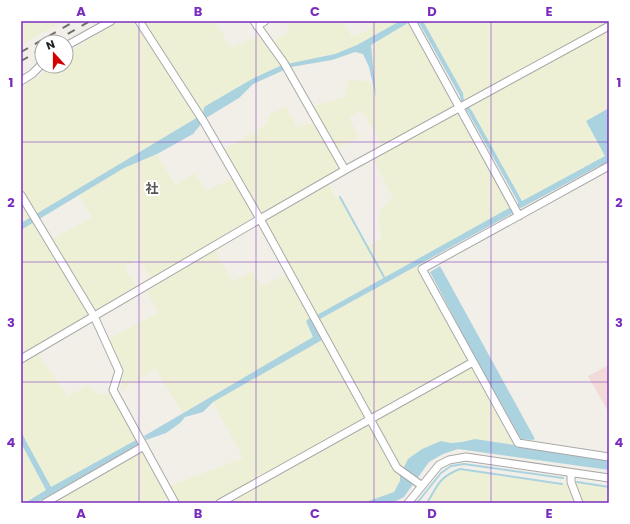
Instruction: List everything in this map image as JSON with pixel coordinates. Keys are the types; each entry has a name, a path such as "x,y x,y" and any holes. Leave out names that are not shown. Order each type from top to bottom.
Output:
{"street":[{"path":"74,42 111,21"},
{"path":"139,21 204,122 260,219 397,468 421,485"},
{"path":"266,21 256,23 284,63 345,170"},
{"path":"412,21 463,106 519,216"},
{"path":"21,359 345,170 609,26"},
{"path":"21,81 34,72"},
{"path":"609,166 422,269 518,443 609,457"},
{"path":"21,195 94,316 119,371 114,390 175,503"},
{"path":"220,503 474,362"},
{"path":"45,503 142,443"},
{"path":"408,503 421,485 439,465 449,460 466,457 609,478"},
{"path":"570,473 570,482 579,503"}],"shaded area":[{"path":"609,365 609,413 588,376"}],"green space":[{"path":"21,21 63,21 40,34 34,34 34,38 21,45"},
{"path":"120,21 215,21 231,48 258,36 282,65 252,79 204,107 203,114 37,214 21,188 21,87 42,74 74,74 74,48"},
{"path":"283,21 343,21 352,37 372,28 368,21 400,21 357,45 335,54 288,64 274,41 290,31"},
{"path":"423,21 609,21 609,108 586,121 605,156 522,201 472,111 464,101 463,93"},
{"path":"408,23 511,207 317,315 224,149 266,125 271,113 286,106 297,128 320,119 313,106 344,97 349,80 373,82 375,93 371,45","holes":["362,111 385,151 373,158 393,198 381,208 378,222 382,238 367,246 340,197 335,197 327,179 340,170 332,152 359,137 349,117"]},
{"path":"157,154 175,185 194,173 207,191 233,177 254,217 211,243 232,281 253,271 261,286 286,275 310,318 306,321 314,337 182,413 156,369 120,391 124,371 108,339 158,313 147,292 156,286 138,258 124,267 137,287 95,312 51,240 92,217 79,195 124,168"},
{"path":"21,200 89,316 34,348 68,396 88,385 98,394 112,394 136,440 25,503 21,503"},
{"path":"417,266 517,445 475,439 451,443 441,441 400,481 394,492 363,503 178,503 169,486 243,458 213,402 321,340 314,324 320,319"},
{"path":"143,450 168,497 158,503 53,503"},
{"path":"460,469 561,483 577,482 609,487 609,503 427,503 442,478"}],"water":[{"path":"400,21 407,21 408,23 371,45 376,97 369,67 363,54 355,52 332,60 291,67 253,84 239,98 206,118 193,134 157,154 124,168 21,230 21,223 203,114 204,107 252,79 282,65 335,54 357,45"},
{"path":"418,21 423,21 463,93 464,101 472,111 522,201 605,156 586,121 609,108 609,163 599,166 521,208 518,207 518,202 461,102 460,96"},
{"path":"511,207 513,213 320,319 317,315"},
{"path":"440,266 535,439 521,439 479,365 430,272"},
{"path":"310,318 322,340 213,402 203,412 185,417 180,423 166,433 146,440 144,436 313,337 306,321"},
{"path":"21,432 51,487 136,440 139,444 36,503 25,503 46,490 21,443"},
{"path":"475,439 609,459 609,470 458,449 443,454 429,462 404,497 392,503 363,503 394,492 400,481 400,475 408,459 422,449 441,441 451,443"}],"waterway":[{"path":"340,197 384,277"},
{"path":"417,503 441,473 451,466 464,464 563,478"},
{"path":"427,503 440,482 448,475 460,469 562,484"},
{"path":"577,482 609,487"}],"railway":[{"path":"21,52 75,21"},
{"path":"68,34 90,21"},
{"path":"21,61 34,54"}],"district":[{"name":"社","path":"152,188"}]}
